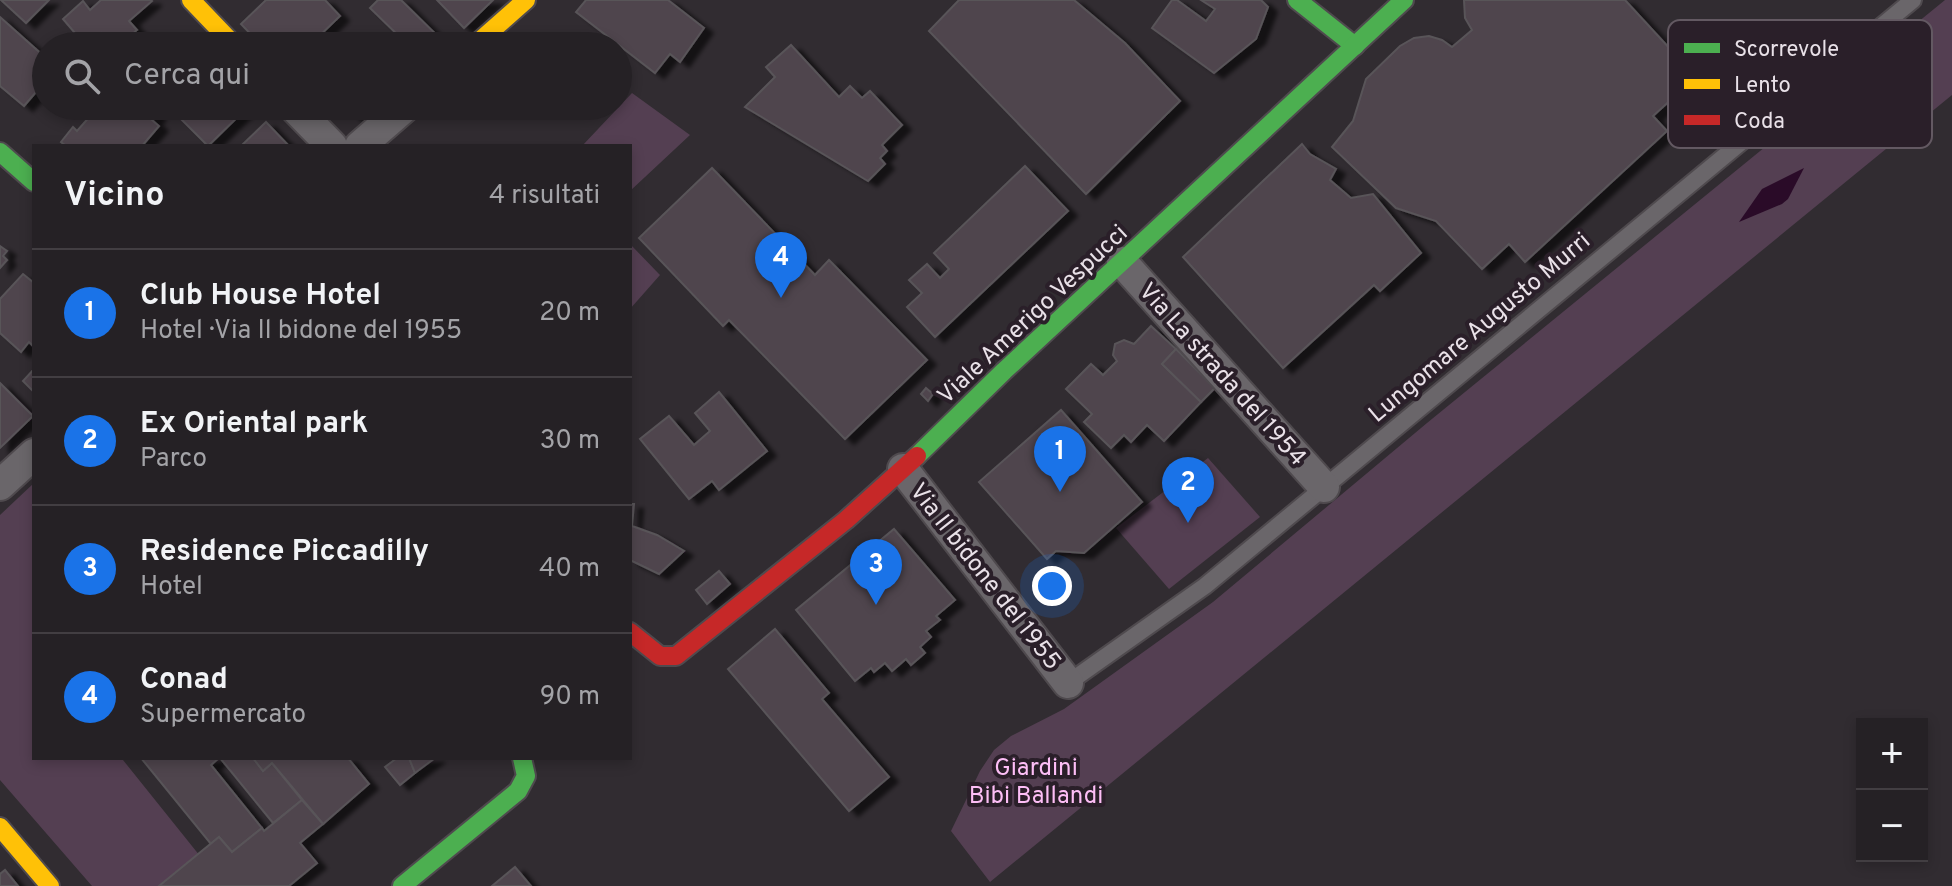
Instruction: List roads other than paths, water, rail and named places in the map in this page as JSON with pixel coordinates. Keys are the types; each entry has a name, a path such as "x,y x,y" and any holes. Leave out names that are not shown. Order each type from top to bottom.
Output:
{"street":[{"path":"191,0 222,32"},
{"path":"490,32 526,0"},
{"path":"1297,0 1355,46"},
{"name":"Viale Amerigo Vespucci","path":"632,634 660,656 676,656 846,520 1404,0"},
{"path":"307,120 330,144"},
{"path":"362,144 390,120"},
{"path":"0,152 32,180"},
{"name":"Via La strada del 1954","path":"1122,262 1324,487"},
{"path":"0,485 32,456"},
{"name":"Via Il bidone del 1955","path":"903,469 1068,683"},
{"path":"402,886 523,786 527,770 523,760"},
{"path":"0,827 50,886"}],"lane":[{"name":"Lungomare Augusto Murri","path":"1889,20 1913,0"},
{"name":"Lungomare Augusto Murri","path":"1068,683 1205,586 1734,148"}],"place":[{"name":"Conad","path":"781,298"},
{"name":"Club House Hotel","path":"1060,492"},
{"name":"Ex Oriental park","path":"1188,523"},
{"name":"Residence Piccadilly","path":"876,605"}],"park label":[{"name":"Giardini Bibi Ballandi","path":"1036,781"}]}
